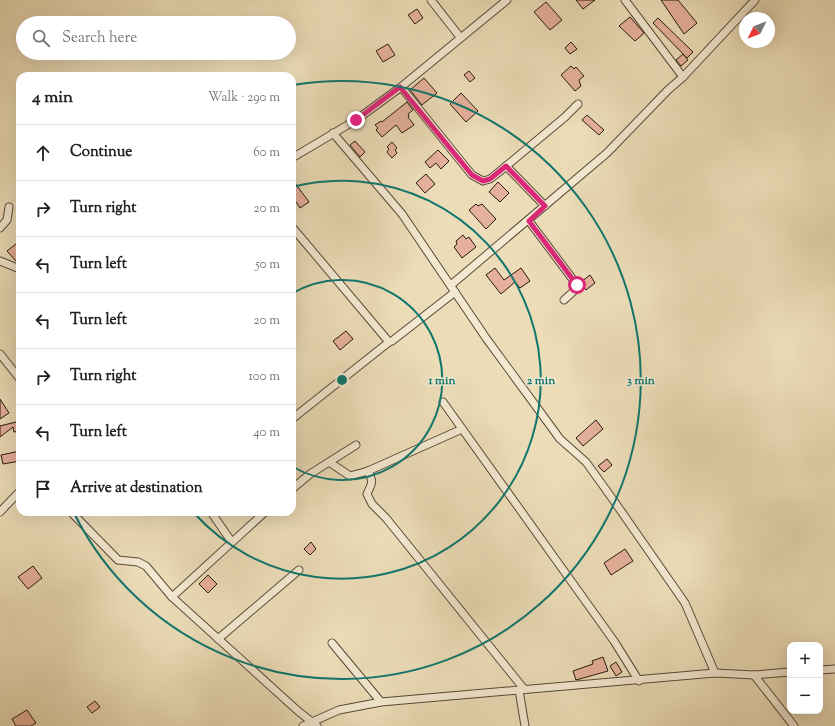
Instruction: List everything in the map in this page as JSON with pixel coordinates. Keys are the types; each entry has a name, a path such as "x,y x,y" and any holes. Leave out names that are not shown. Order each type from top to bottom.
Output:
{"street":[{"path":"431,0 460,37"},
{"path":"296,156 356,120 400,87 507,0"},
{"path":"625,0 683,77"},
{"path":"451,285 529,221 607,153 683,77 755,0"},
{"path":"400,87 472,175 483,181 490,179 565,117 578,104"},
{"path":"333,134 402,214 455,292 560,439 586,462 685,603 715,673"},
{"path":"506,166 545,206"},
{"path":"0,228 7,220 10,207"},
{"path":"529,221 577,285 575,290 564,300"},
{"path":"296,232 389,342"},
{"path":"0,261 16,267"},
{"path":"296,415 455,292"},
{"path":"0,354 16,374"},
{"path":"443,402 614,641 639,681"},
{"path":"328,462 350,476 368,471 462,429"},
{"path":"296,486 310,474 356,445"},
{"path":"368,471 373,482 367,494 372,504 389,522 521,690 525,726"},
{"path":"0,512 16,495"},
{"path":"75,516 118,560 138,562 146,566 172,597 314,724"},
{"path":"214,516 231,541"},
{"path":"172,597 231,541 260,516"},
{"path":"218,639 299,570"},
{"path":"332,642 381,702"},
{"path":"823,670 835,669"},
{"path":"303,726 314,724 339,710 381,702 639,681 715,673 754,675 787,672"},
{"path":"754,675 794,726"}],"building":[{"path":"576,0 595,0 583,9"},
{"path":"661,0 678,0 697,23 684,34"},
{"path":"546,2 562,20 550,30 534,12"},
{"path":"417,9 423,18 415,24 408,15"},
{"path":"630,17 644,33 635,41 619,26"},
{"path":"658,18 693,52 687,58 653,23"},
{"path":"571,42 577,49 570,54 565,48"},
{"path":"388,44 395,55 383,62 376,51"},
{"path":"683,54 688,60 681,66 676,60"},
{"path":"571,66 574,69 576,67 584,76 579,80 581,86 575,91 561,75"},
{"path":"469,71 475,78 470,82 464,75"},
{"path":"424,78 437,93 422,105 410,90"},
{"path":"461,93 478,111 466,122 450,104"},
{"path":"407,102 413,110 408,114 408,117 414,125 402,133 396,125 382,137 376,130 378,128 375,125 381,121 382,122"},
{"path":"587,115 604,130 599,135 582,120"},
{"path":"355,141 365,152 360,157 350,145"},
{"path":"392,142 397,148 395,150 397,153 392,158 387,152 389,149 387,147"},
{"path":"438,150 449,161 441,169 436,163 430,168 425,162"},
{"path":"426,174 435,184 425,193 416,183"},
{"path":"498,182 509,193 500,202 489,192"},
{"path":"296,184 309,202 300,208 296,202"},
{"path":"476,204 478,206 482,204 496,219 486,229 469,210"},
{"path":"463,235 466,239 469,237 476,247 462,258 454,247 457,244 456,241"},
{"path":"16,244 16,261 7,251"},
{"path":"495,268 504,280 521,268 530,281 520,288 515,282 501,294 486,275"},
{"path":"590,275 595,283 586,290 581,282"},
{"path":"346,331 353,339 340,350 333,341"},
{"path":"0,399 9,413 0,419"},
{"path":"596,420 603,429 583,446 576,438"},
{"path":"16,422 16,432 14,432 13,427 0,437 0,426"},
{"path":"16,452 16,462 3,464 1,455"},
{"path":"607,459 612,465 604,472 598,466"},
{"path":"311,542 316,549 310,555 304,549"},
{"path":"625,549 633,561 611,575 604,563"},
{"path":"33,566 42,578 28,589 18,577"},
{"path":"208,575 217,584 208,593 199,584"},
{"path":"603,657 608,671 576,680 573,671 593,664 592,661"},
{"path":"616,662 622,672 616,676 610,666"},
{"path":"95,701 100,707 92,713 87,707"},
{"path":"27,710 36,723 31,726 16,726 12,719"}],"route":[{"path":"356,120 400,87 472,175 483,181 490,179 506,166 545,206 529,221 577,285"}]}
